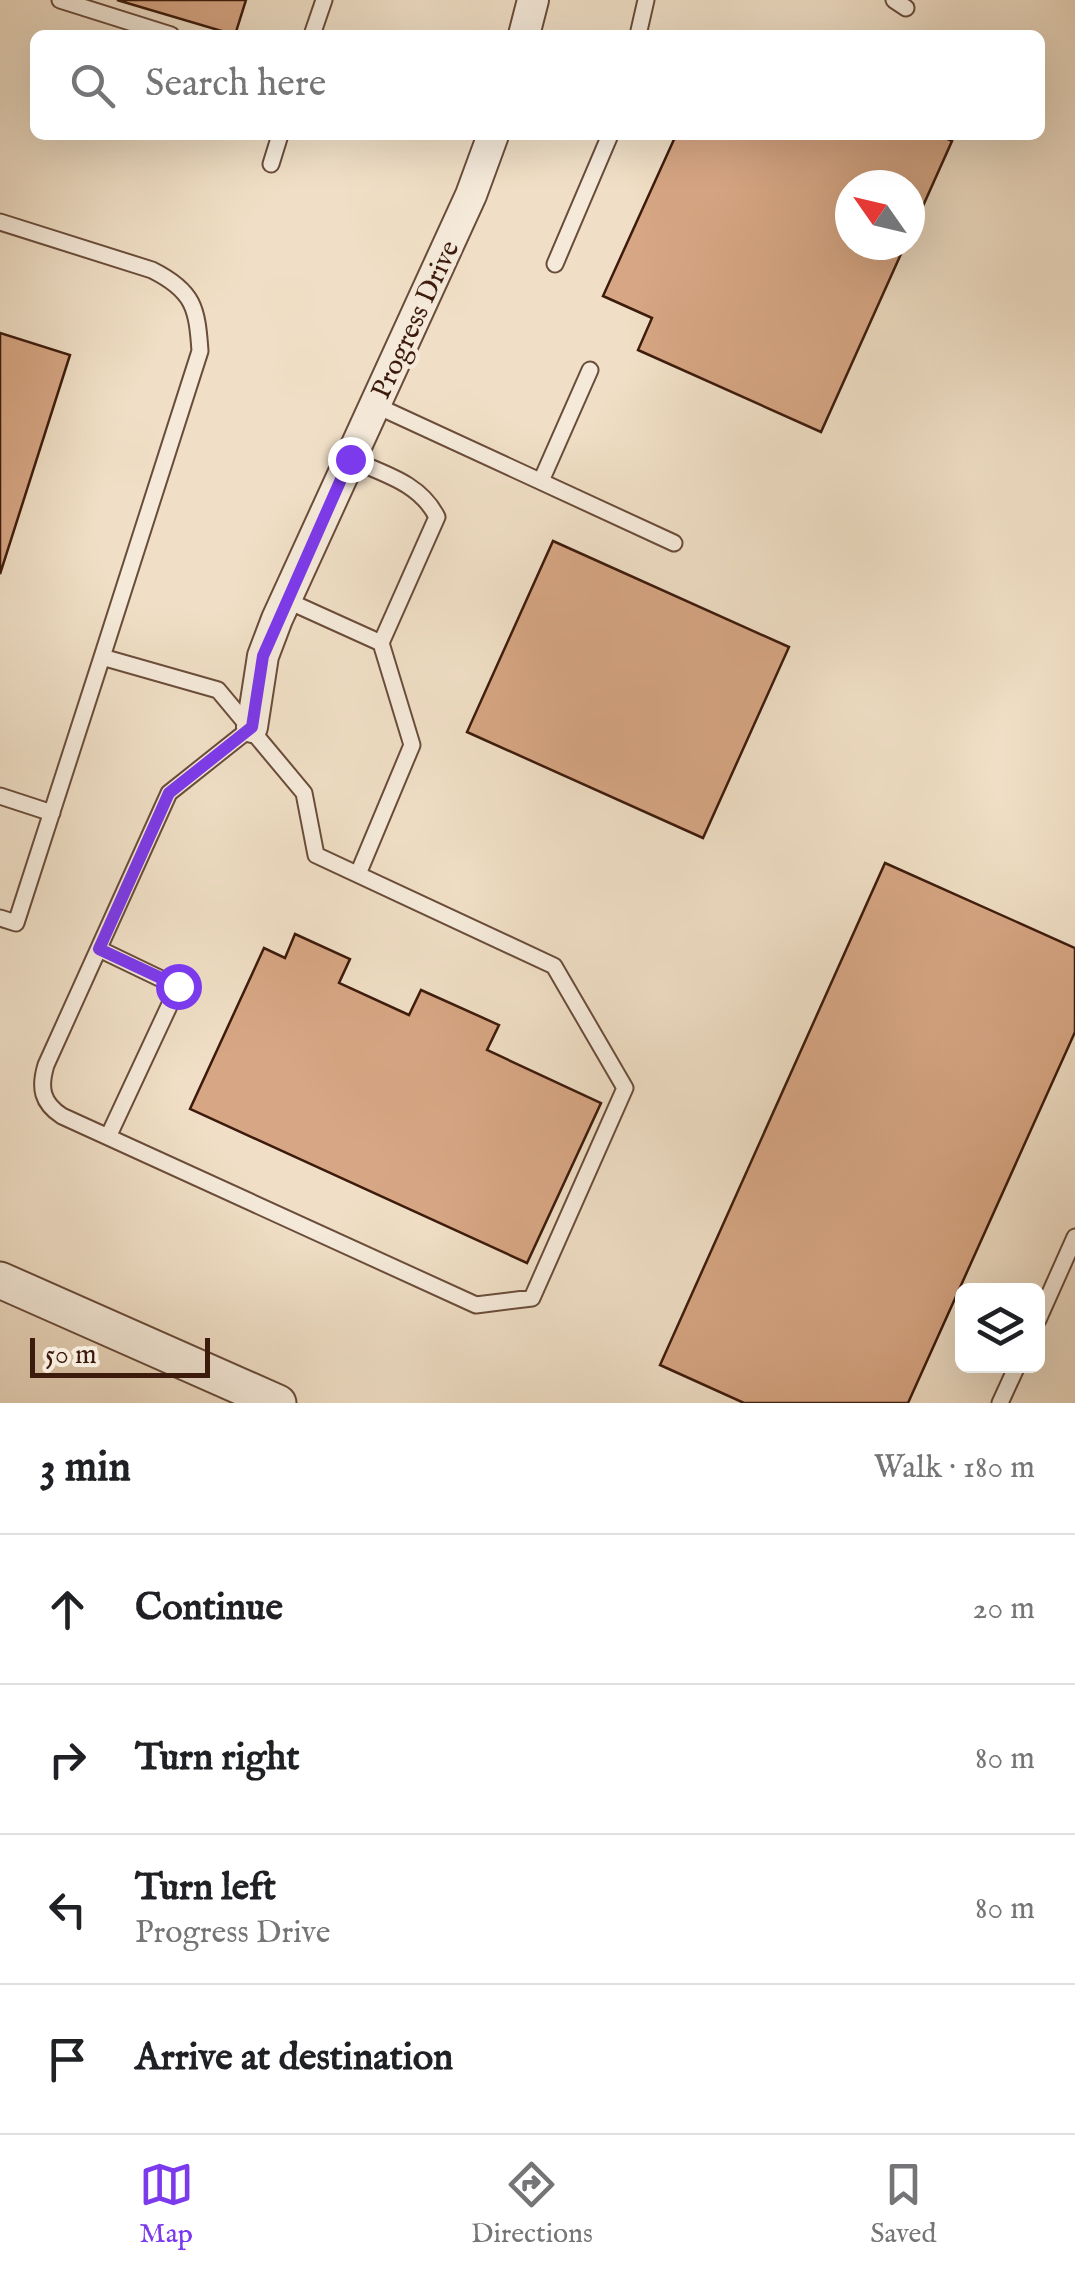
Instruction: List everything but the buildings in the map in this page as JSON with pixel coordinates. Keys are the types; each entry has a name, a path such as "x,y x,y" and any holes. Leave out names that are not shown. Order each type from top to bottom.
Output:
{"street":[{"path":"525,30 532,0"},
{"name":"Progress Drive","path":"252,727 263,656 471,196 492,140"},
{"path":"0,1280 256,1398"}],"lane":[{"path":"60,0 156,30"},
{"path":"314,30 324,0"},
{"path":"639,30 646,0"},
{"path":"270,164 278,140"},
{"path":"554,264 608,140"},
{"path":"0,222 152,270 173,281 185,292 198,321 200,352 16,923 0,918"},
{"path":"541,481 590,370"},
{"path":"375,405 674,542"},
{"path":"350,459 418,489 437,517 382,644 412,745 358,874"},
{"path":"286,600 382,644"},
{"path":"102,657 218,690 252,727 304,793 316,855 554,966 625,1088 532,1298 476,1305 50,1108 42,1088 46,1066 169,793 252,727"},
{"path":"0,796 52,812"},
{"path":"99,949 178,986 108,1137"},
{"path":"1045,1304 1075,1237"},
{"path":"1000,1403 1014,1373"}],"route":[{"path":"178,986 99,949 169,793 252,727 263,656 350,459"}]}
